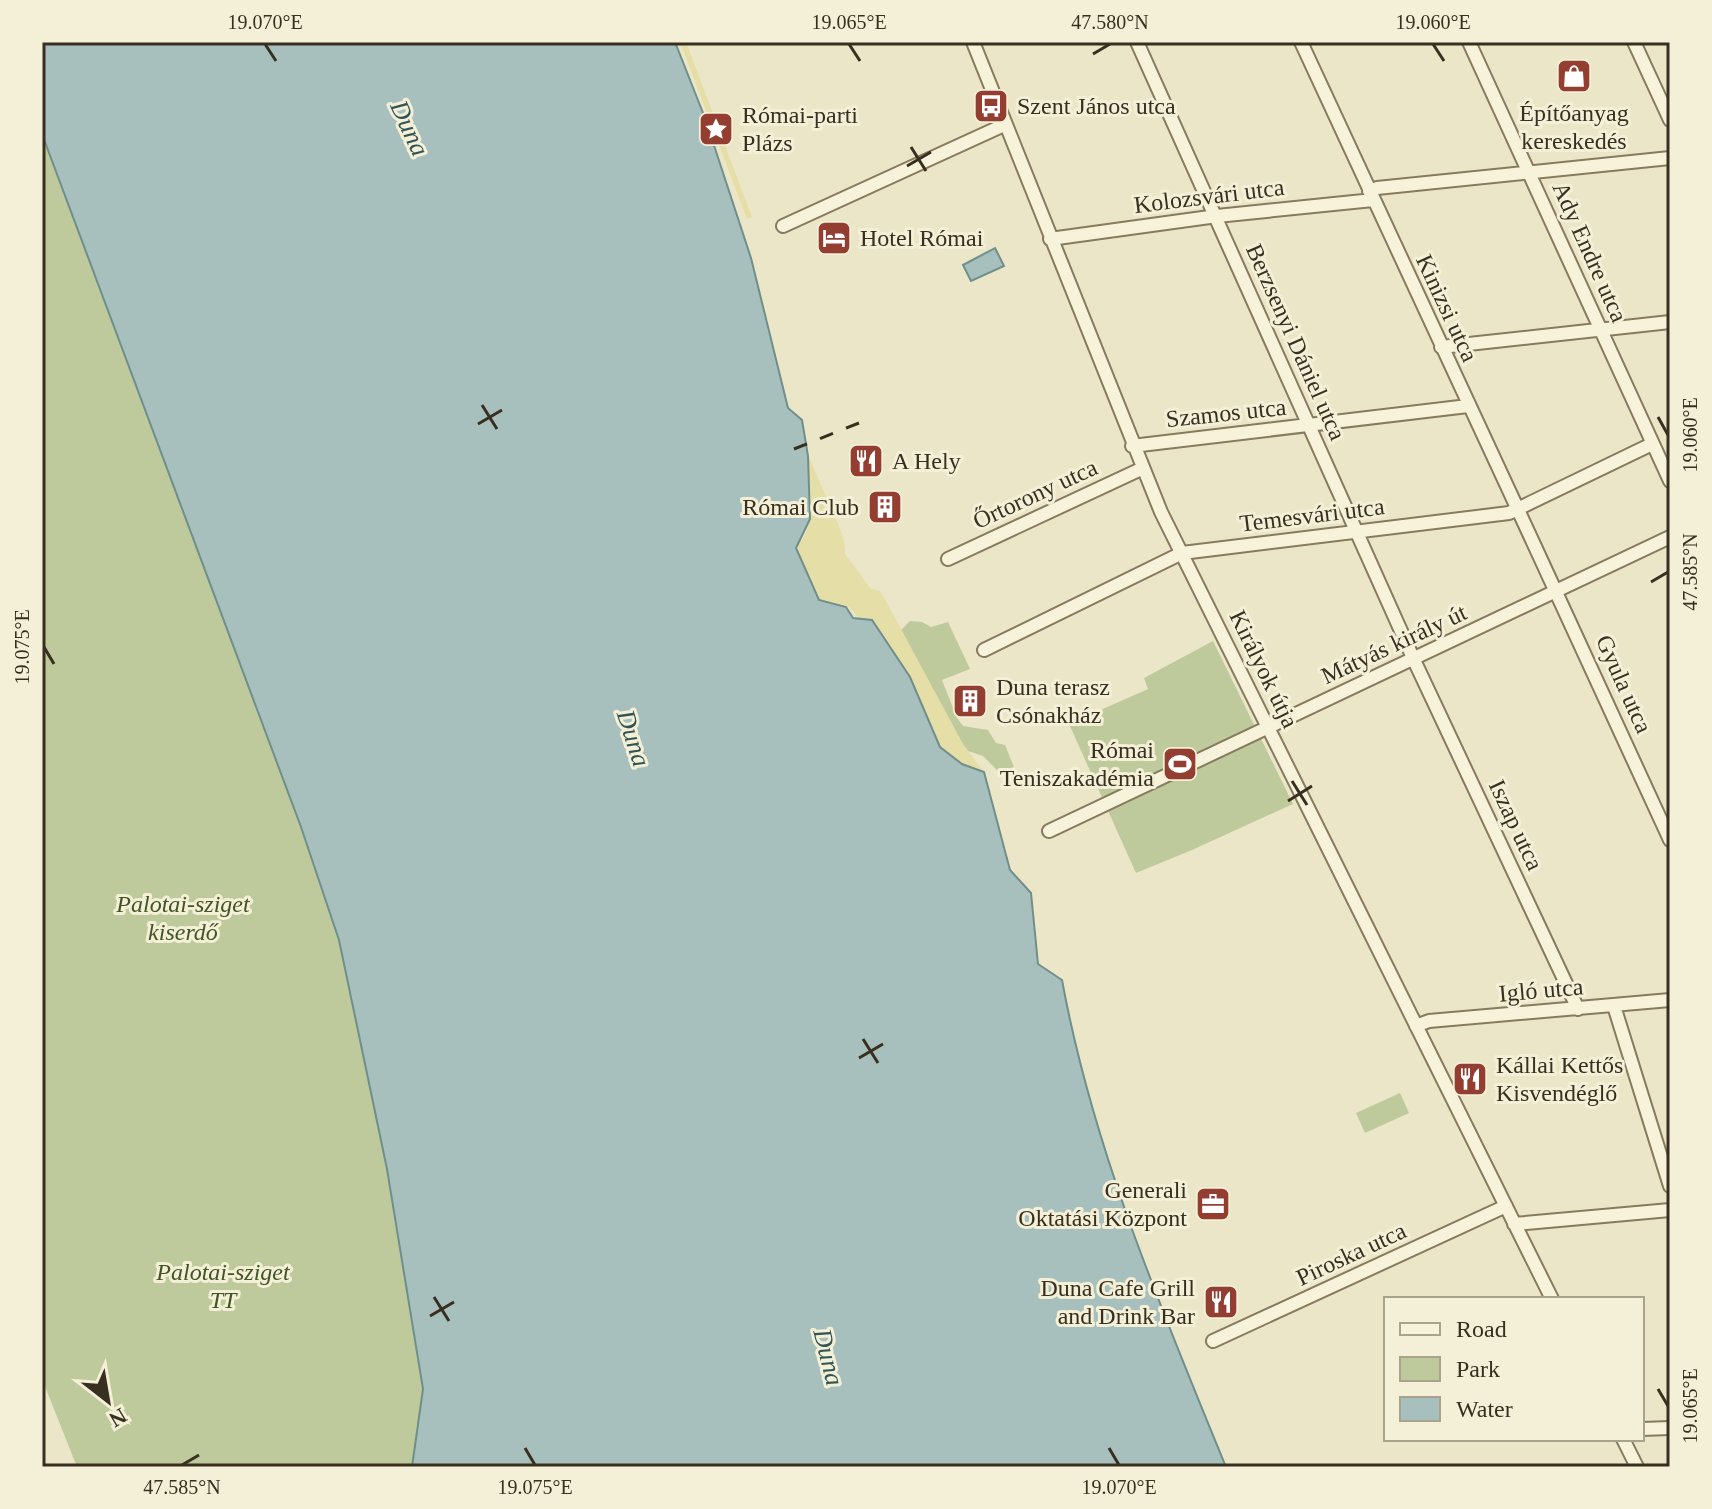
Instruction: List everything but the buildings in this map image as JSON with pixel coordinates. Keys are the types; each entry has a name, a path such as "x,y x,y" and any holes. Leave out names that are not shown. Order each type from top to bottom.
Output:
{"street":[{"name":"Királyok útja","path":"973,42 1141,469 1551,1297"},
{"name":"Berzsenyi Dániel utca","path":"1137,42 1414,660"},
{"name":"Kinizsi utca","path":"1301,42 1468,406 1557,590"},
{"name":"Ady Endre utca","path":"1469,42 1670,481"},
{"path":"1634,42 1665,98 1670,120"},
{"path":"783,226 1004,125"},
{"name":"Kolozsvári utca","path":"1050,239 1371,196 1377,188 1670,158"},
{"path":"1441,347 1670,322"},
{"name":"Szamos utca","path":"1132,446 1468,406"},
{"name":"Temesvári utca","path":"984,650 1182,553 1509,513 1652,444"},
{"name":"Őrtorony utca","path":"948,559 1141,469"},
{"name":"Mátyás király út","path":"1049,831 1670,537"},
{"name":"Gyula utca","path":"1557,590 1670,840"},
{"name":"Iszap utca","path":"1414,660 1578,1009"},
{"name":"Igló utca","path":"1416,1026 1429,1021 1670,1000"},
{"path":"1614,1006 1670,1186"},
{"name":"Piroska utca","path":"1213,1341 1506,1206"},
{"path":"1514,1224 1670,1210"},
{"path":"1644,1429 1670,1428"},
{"path":"1624,1441 1637,1467"}],"green space":[{"name":"Palotai-sziget TT","path":"42,134 301,827 339,940 387,1169 423,1389 412,1467 77,1467 42,1379"},
{"path":"910,621 931,627 948,622 970,669 942,680 957,718 963,726 988,730 996,743 1005,745 1014,767 998,771 983,756 959,748 896,635"},
{"name":"Római Teniszakadémia","path":"1213,641 1293,804 1136,873 1069,724 1148,689 1144,678"},
{"path":"1400,1093 1409,1113 1365,1133 1356,1113"}],"sand":[{"name":"Római-parti Plázs","path":"680,42 686,42 752,217 747,219"},
{"path":"808,455 839,526 845,554 871,589 880,591 963,744 984,772 962,764 940,747 910,677 872,620 859,618 849,607 819,600 796,548 803,539 809,517"}],"water":[{"name":"Duna","path":"42,42 675,42 705,118 751,258 788,408 802,420 808,456 810,519 796,548 819,600 846,607 853,618 872,620 910,677 940,747 962,764 984,772 1010,870 1031,893 1038,964 1062,980 1075,1043 1110,1166 1154,1288 1226,1467 412,1467 423,1389 387,1169 339,940 301,827 42,134"},
{"path":"995,248 1004,266 971,281 963,265"}],"railway":[{"path":"794,449 869,419"}],"place":[{"name":"Építőanyag kereskedés","path":"1574,76"},
{"name":"Szent János utca","path":"991,106"},
{"name":"Római-parti Plázs","path":"716,129"},
{"name":"Hotel Római","path":"834,238"},
{"name":"A Hely","path":"866,461"},
{"name":"Római Club","path":"885,507"},
{"name":"Duna terasz Csónakház","path":"970,701"},
{"name":"Római Teniszakadémia","path":"1180,764"},
{"name":"Kállai Kettős Kisvendéglő","path":"1470,1079"},
{"name":"Generali Oktatási Központ","path":"1213,1204"},
{"name":"Duna Cafe Grill and Drink Bar","path":"1221,1302"}],"park label":[{"name":"Palotai-sziget kiserdő","path":"183,918"}]}
